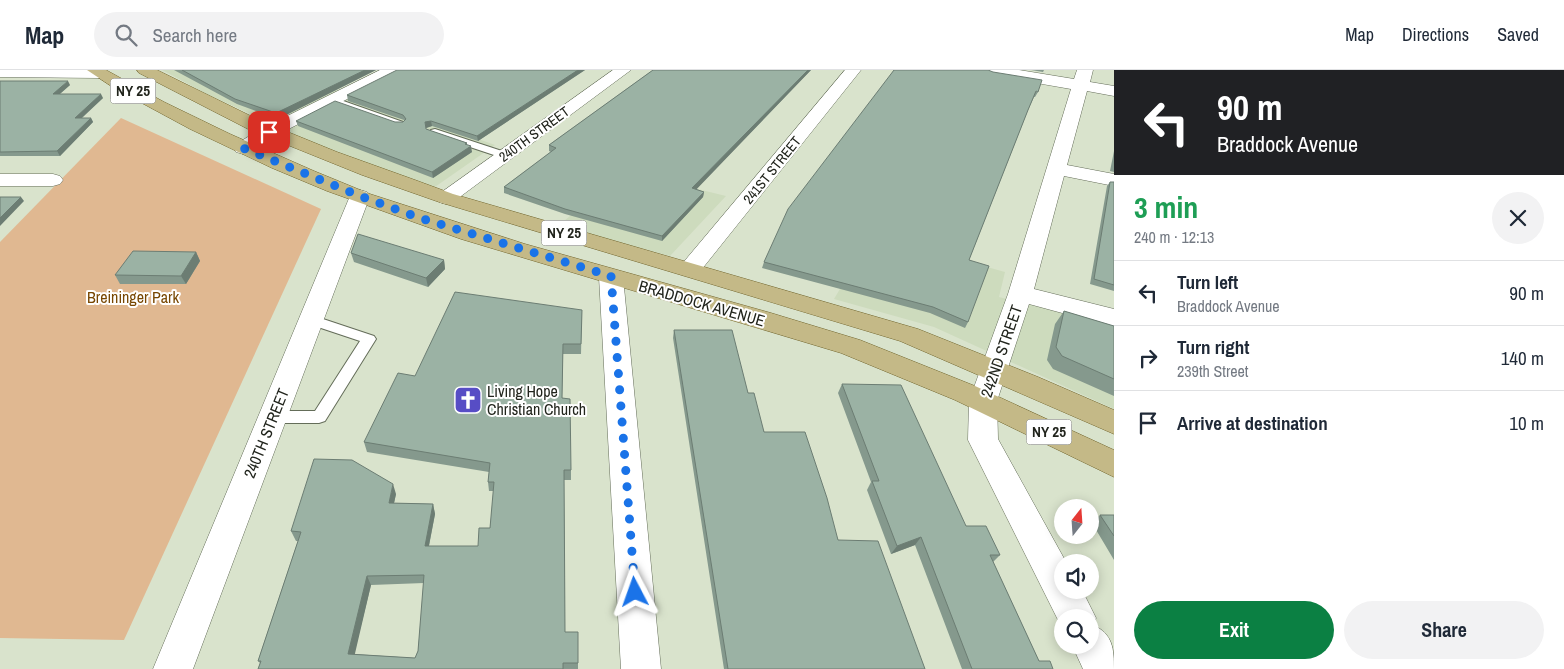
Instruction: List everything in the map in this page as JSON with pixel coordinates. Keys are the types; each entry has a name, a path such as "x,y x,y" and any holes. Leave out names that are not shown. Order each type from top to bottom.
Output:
{"main road":[{"name":"BRADDOCK AVENUE","path":"97,71 171,112 243,148 360,196 420,218 812,335 872,356 983,400 1114,464"},
{"name":"BRADDOCK AVENUE","path":"149,71 269,132 387,178 446,198 690,269 909,336 993,369 1114,423"}],"street":[{"path":"243,148 269,132 392,70"},
{"name":"240TH STREET","path":"446,198 623,70"},
{"name":"241ST STREET","path":"690,269 853,70"},
{"path":"991,70 1083,78 1114,91"},
{"path":"0,72 97,71"},
{"name":"242ND STREET","path":"1072,609 983,440 983,400 1020,294 1083,78"},
{"path":"1057,168 1114,180"},
{"path":"0,180 53,180"},
{"name":"240TH STREET","path":"173,669 360,196"},
{"path":"611,276 641,669"},
{"path":"1020,294 1114,318"},
{"path":"1096,654 1104,669"}],"lane":[{"path":"332,100 400,124"},
{"path":"431,131 504,155"},
{"path":"273,417 319,416 368,339 311,320"}],"shaded area":[{"path":"162,70 273,70 380,104 495,145 432,189 307,140 207,94"},
{"path":"624,171 726,196 670,256 558,226"},
{"path":"872,235 1005,272 999,297 1114,326 1114,409 934,327 834,299"}],"green space":[{"name":"Breininger Park","path":"121,118 321,209 124,640 0,638 0,242"}],"building":[{"path":"182,70 365,70 276,113 235,99"},
{"path":"397,70 578,70 477,136 431,121 425,122 426,129 471,146 432,172 296,121 335,101 395,122 403,122 406,119 403,115 347,95"},
{"path":"653,70 808,70 692,188 704,192 662,236 565,209 504,187 556,148 549,145"},
{"path":"894,70 988,70 1042,80 1028,110 969,260 989,266 968,322 933,307 764,262 788,209"},
{"path":"0,81 68,81 53,94 101,94 75,118 91,118 57,151 0,152"},
{"path":"1110,182 1114,182 1114,285 1094,279"},
{"path":"0,197 21,197 0,218"},
{"path":"358,234 444,260 426,278 351,253"},
{"path":"133,251 196,252 181,276 115,275"},
{"path":"455,292 582,310 581,344 563,344 562,398 570,399 571,470 564,470 565,632 578,632 578,663 563,663 563,669 258,669 261,661 258,661 301,532 291,531 314,459 352,460 393,484 389,503 433,504 425,546 478,546 479,528 490,528 494,482 488,482 490,463 364,442 398,373 415,376","holes":["424,575 418,651 415,658 348,654 367,576"]},
{"path":"1064,311 1114,326 1114,379 1062,356 1056,347"},
{"path":"674,330 732,330 748,393 754,393 764,432 805,432 827,498 838,540 878,541 925,669 728,669"},
{"path":"842,384 901,385 966,526 986,526 1000,555 990,555 1039,661 1050,661 1053,669 972,669 921,537 897,546 872,481 879,481"},
{"path":"1100,515 1114,515 1114,536"}],"place":[{"name":"Living Hope Christian Church","path":"468,400"}],"route":[{"path":"269,132 243,148 360,196 420,218 611,276 635,592"}]}
